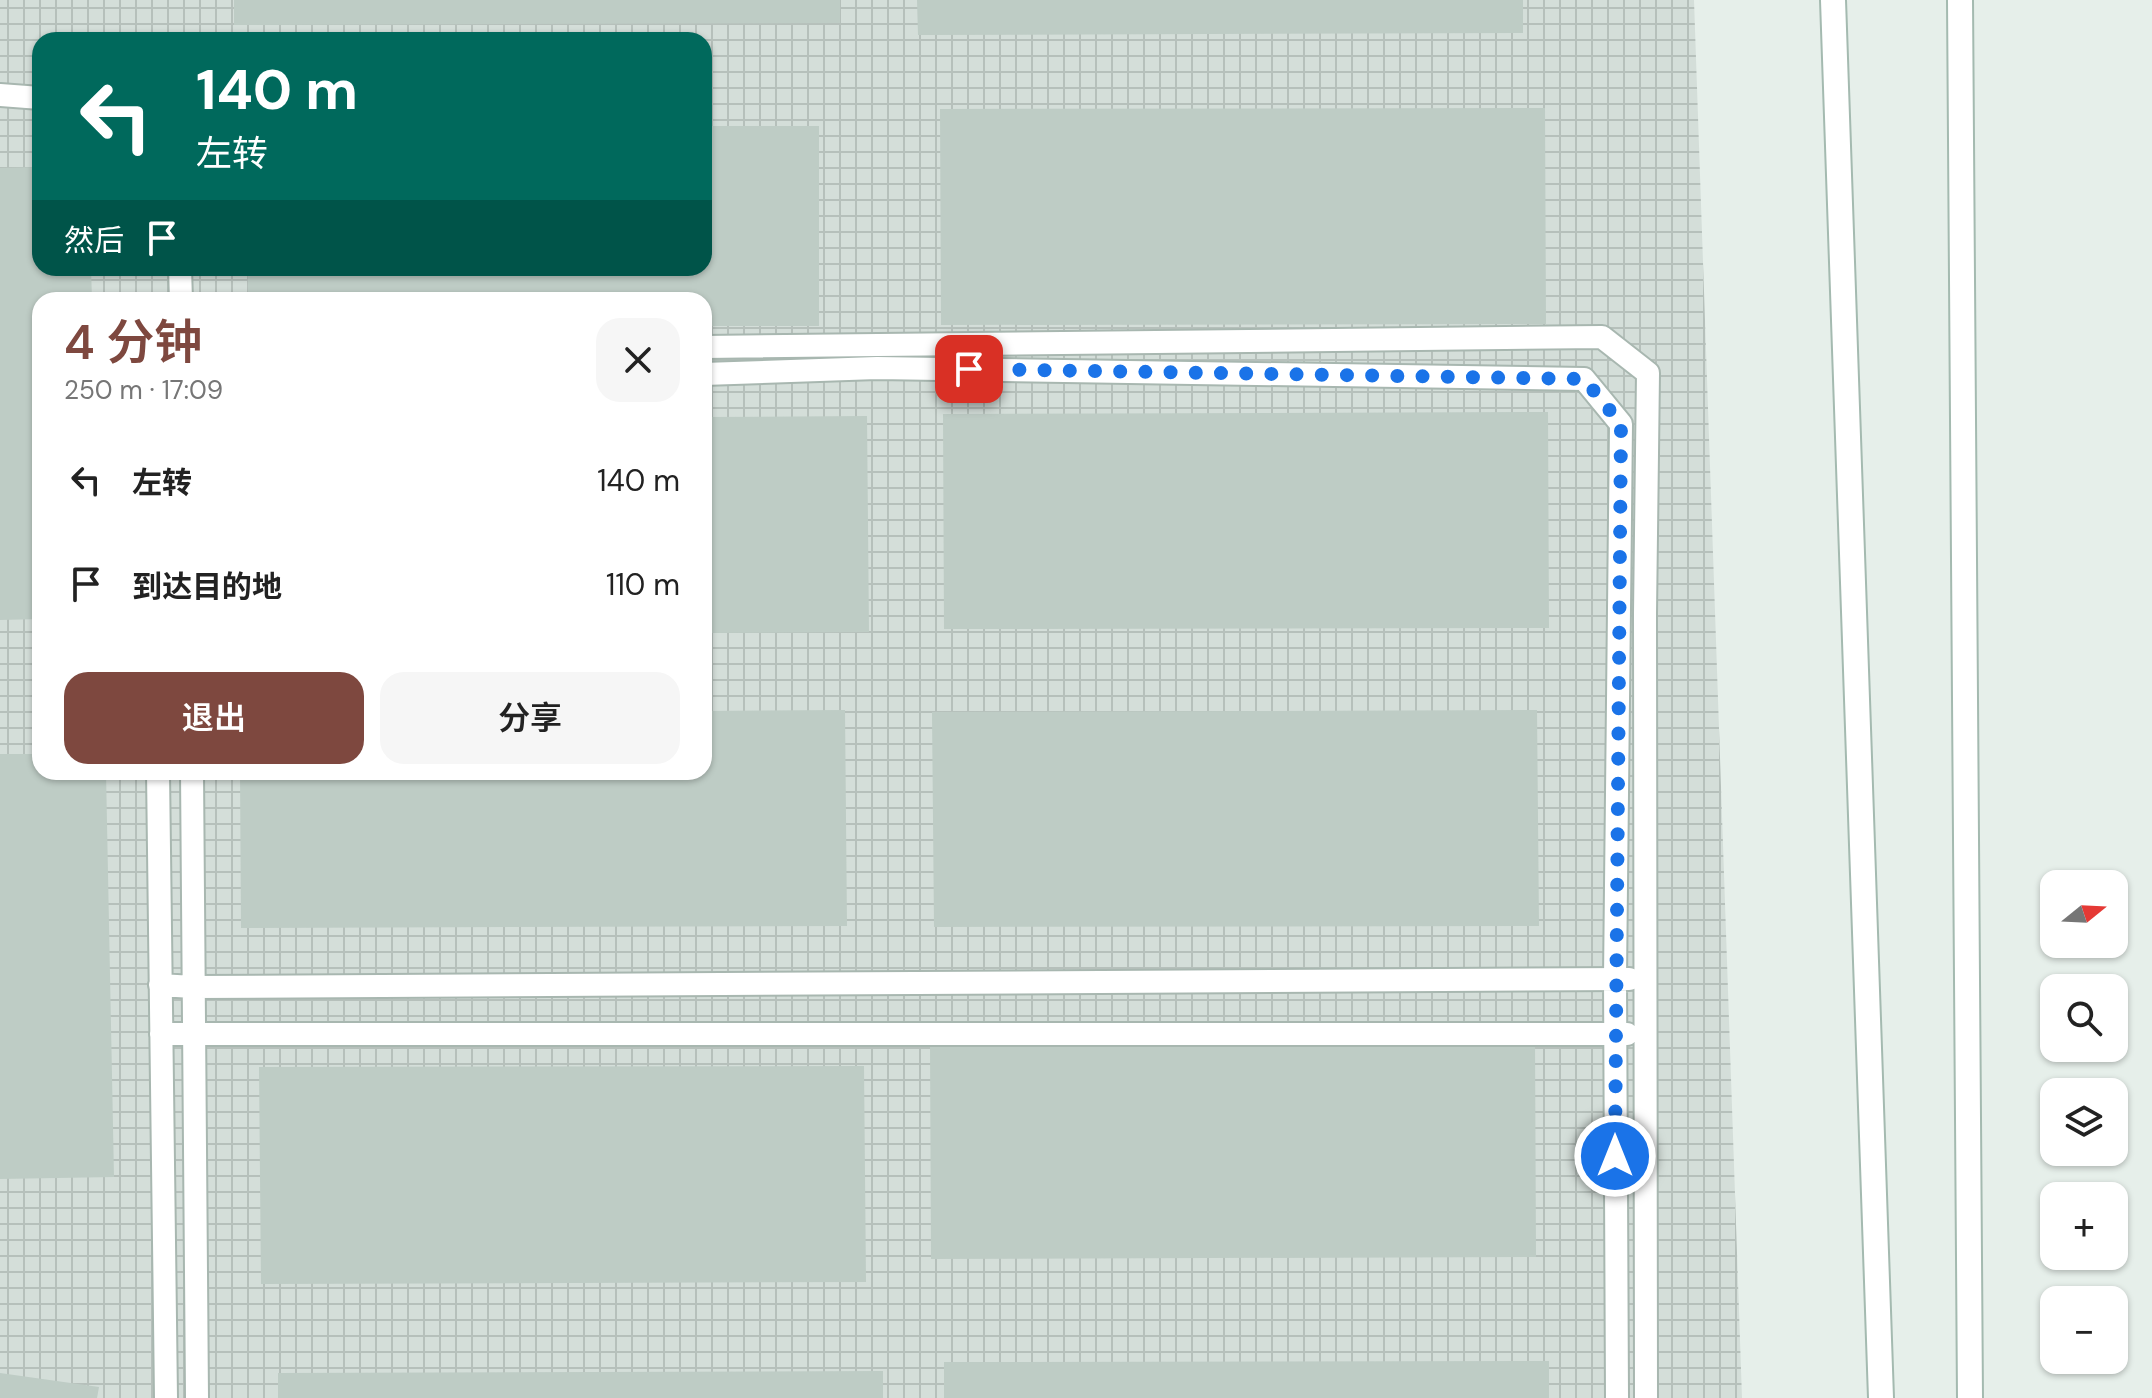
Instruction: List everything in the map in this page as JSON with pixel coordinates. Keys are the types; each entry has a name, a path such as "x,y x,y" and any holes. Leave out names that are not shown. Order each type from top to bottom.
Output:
{"street":[{"path":"1833,0 1881,1398"},
{"path":"1960,0 1970,1398"}],"lane":[{"path":"0,95 32,97"},
{"path":"712,347 1602,337 1648,373 1645,614 1646,1398"},
{"path":"712,374 877,368 1584,379 1621,424 1615,978 1617,1398"},
{"path":"158,780 166,1398"},
{"path":"192,780 197,1398"},
{"path":"160,985 1646,980"},
{"path":"161,1034 1615,1035 1646,1032"}],"shaded area":[{"path":"0,0 1694,0 1742,1398 0,1398"}],"building":[{"path":"234,0 840,0 840,23 234,25"},
{"path":"917,0 1523,0 1523,33 918,35"},
{"path":"1545,108 1546,324 941,325 940,109"},
{"path":"712,126 819,126 819,326 712,326 712,292 248,292 248,276 712,276"},
{"path":"32,167 32,276 91,276 92,292 32,292 32,619 0,620 0,168"},
{"path":"1548,412 1549,628 944,629 943,414"},
{"path":"867,416 869,632 712,633 712,417"},
{"path":"845,710 847,926 241,928 240,780 712,780 712,711"},
{"path":"1537,710 1539,926 934,927 932,712"},
{"path":"0,754 32,754 32,780 106,780 114,1177 0,1179"},
{"path":"1535,1041 1536,1257 931,1259 930,1043"},
{"path":"864,1066 866,1282 261,1284 259,1067"},
{"path":"1549,1361 1549,1398 944,1398 944,1362"},
{"path":"883,1371 883,1398 278,1398 278,1373"},
{"path":"0,1373 99,1387 97,1398 0,1398"}],"route":[{"path":"969,369 1584,379 1621,424 1615,1156"}]}
